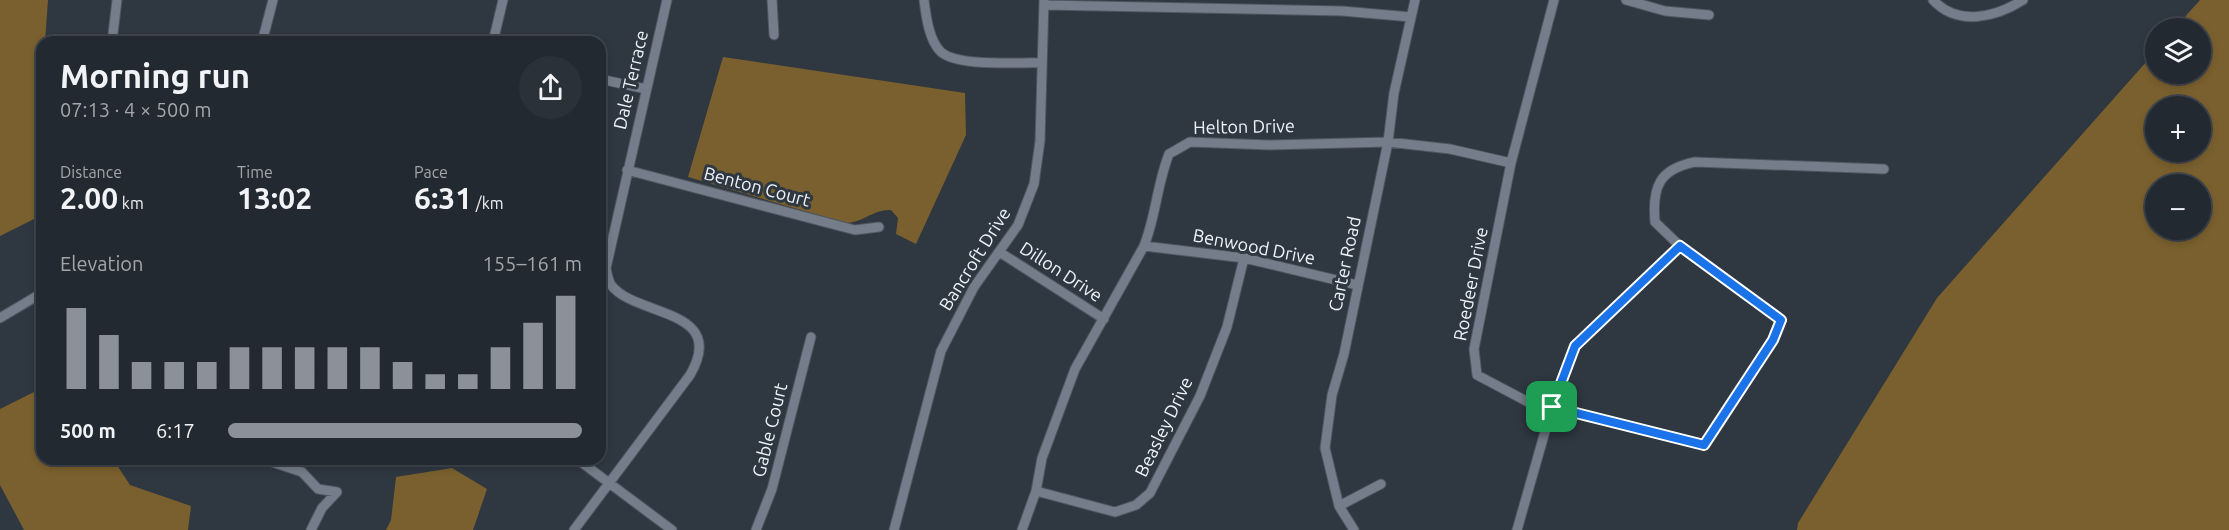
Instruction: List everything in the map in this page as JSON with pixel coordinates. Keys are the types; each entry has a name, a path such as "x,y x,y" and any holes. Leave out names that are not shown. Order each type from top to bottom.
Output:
{"street":[{"path":"113,36 117,0"},
{"path":"264,36 273,0"},
{"path":"494,36 503,0"},
{"name":"Dale Terrace","path":"574,530 690,375 698,351 697,340 688,324 679,318 624,296 611,285 608,278 607,253 667,0"},
{"path":"772,0 774,35"},
{"path":"924,0 933,39 941,53 957,59 984,62 1042,63"},
{"name":"Carter Road","path":"1354,530 1339,506 1325,447 1332,395 1344,354 1388,142 1394,93 1414,0"},
{"name":"Roedeer Drive","path":"1554,0 1511,163 1474,349 1478,375 1528,402 1704,445 1773,340 1781,320 1680,246 1655,222 1653,198 1663,176 1677,165 1695,162 1884,169"},
{"path":"1626,0 1665,11 1709,15"},
{"path":"1933,0 1942,10 1969,17 2002,13 2023,0"},
{"path":"1044,3 1342,11 1411,17"},
{"name":"Bancroft Drive","path":"894,530 941,351 974,287 1001,253 1018,225 1035,178 1040,141 1044,3"},
{"path":"606,80 646,89"},
{"name":"Helton Drive","path":"1022,530 1036,490 1042,458 1075,369 1144,246 1153,224 1162,172 1169,154 1190,142 1223,141 1269,145 1388,142 1450,149 1511,163"},
{"name":"Benton Court","path":"627,170 855,230 879,226"},
{"name":"Benwood Drive","path":"1144,246 1244,258 1357,285"},
{"path":"1516,530 1552,407 1575,346 1680,246"},
{"name":"Dillon Drive","path":"1001,253 1104,319"},
{"name":"Beasley Drive","path":"1036,490 1115,512 1136,505 1150,493 1200,396 1227,327 1244,258"},
{"path":"0,318 36,296"},
{"name":"Gable Court","path":"756,530 772,489 811,337"},
{"path":"281,465 302,472 318,489 337,492 322,508 311,530"},
{"path":"585,465 672,530"},
{"path":"1339,506 1381,484"}],"shaded area":[{"path":"0,0 48,0 45,36 36,36 36,218 0,236"},
{"path":"2200,0 2229,0 2229,530 1797,530 1798,523 1937,298 2145,63 2145,84 2211,84 2211,18 2184,18"},
{"path":"723,57 965,93 966,135 916,244 896,234 898,218 891,210 845,223 688,177"},
{"path":"36,391 36,465 117,465 130,485 191,506 188,530 24,530 0,485 0,409"},
{"path":"452,468 487,489 473,530 386,530 391,520 396,477"}],"route":[{"path":"1680,246 1781,320 1773,340 1704,445 1552,407 1575,346 1680,246"}]}
